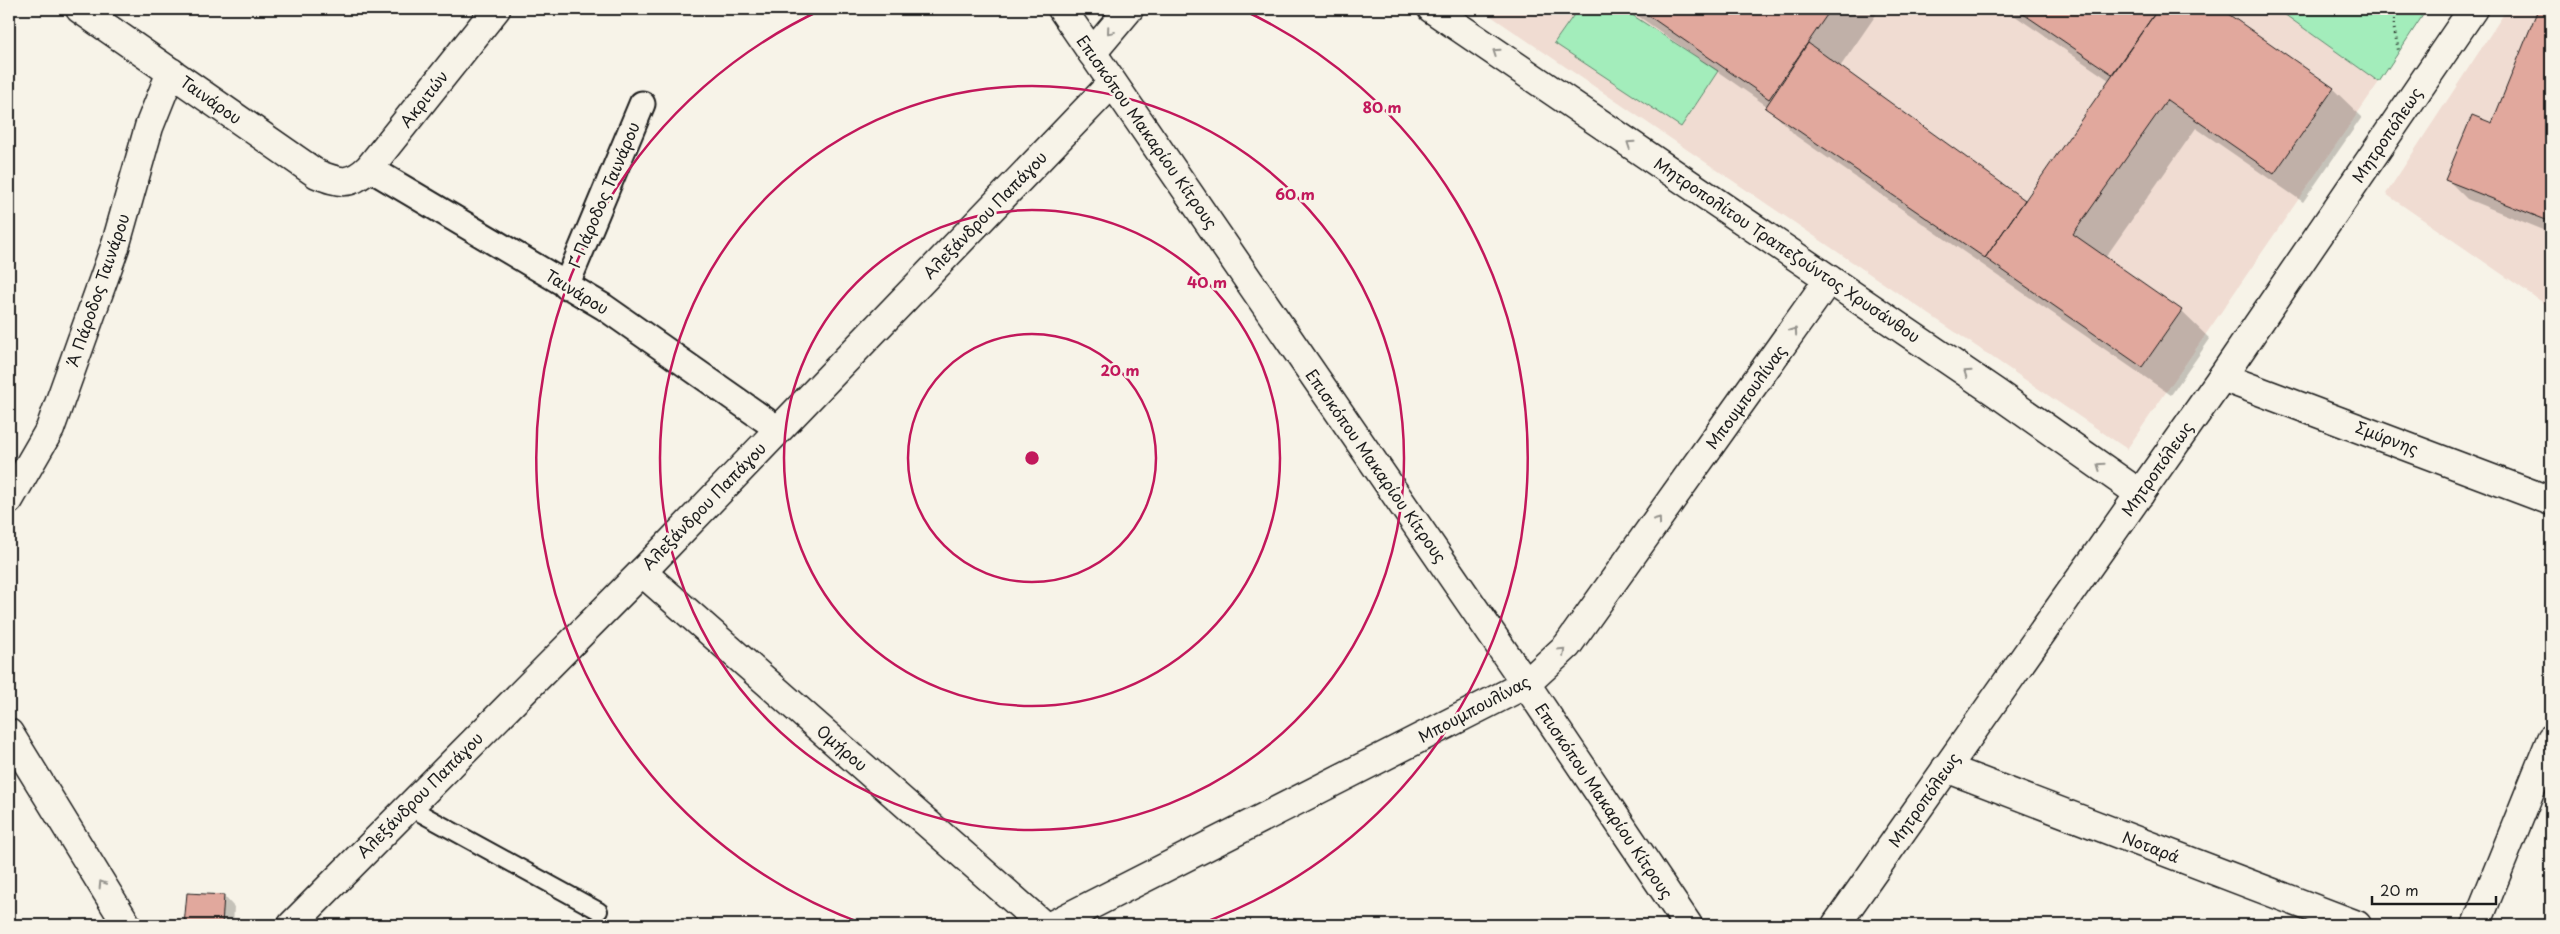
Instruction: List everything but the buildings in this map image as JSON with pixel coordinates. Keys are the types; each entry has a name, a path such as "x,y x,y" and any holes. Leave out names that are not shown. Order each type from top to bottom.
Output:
{"street":[{"name":"Ταινάρου","path":"80,9 317,174 346,182"},
{"name":"Ακριτών","path":"346,182 358,178 369,168 496,9"},
{"name":"Επισκόπου Μακαρίου Κίτρους","path":"1062,9 1526,684 1688,925"},
{"path":"1092,53 1128,9"},
{"name":"Μητροπολίτου Τραπεζούντος Χρυσάνθου","path":"1432,9 1995,392 2140,494"},
{"name":"Μητροπόλεως","path":"1836,925 2222,377 2473,9"},
{"name":"Α΄ Πάροδος Ταινάρου","path":"9,500 50,429 115,247 149,127 171,72"},
{"name":"Αλεξάνδρου Παπάγου","path":"292,925 642,572 1112,83"},
{"name":"Γ΄ Πάροδος Ταινάρου","path":"566,286 642,104"},
{"name":"Ταινάρου","path":"369,168 604,307 778,429"},
{"name":"Μπουμπουλίνας","path":"1052,925 1526,684 1567,646 1830,280"},
{"name":"Σμύρνης","path":"2222,377 2551,500"},
{"name":"Ομήρου","path":"642,572 1043,925"},
{"path":"9,733 127,925"},
{"path":"2476,925 2551,739"},
{"name":"Νοταρά","path":"1946,768 2357,925"}],"lane":[{"path":"409,807 599,911"}],"path":[{"path":"2395,9 2395,38 2402,61"}],"shaded area":[{"path":"1487,9 2277,9 2379,82 2127,449 1485,12"},
{"path":"2507,9 2551,9 2551,308 2386,194"}],"green space":[{"path":"1578,9 1623,9 1718,71 1681,127 1554,43"},
{"path":"2277,9 2427,9 2379,82"}]}
